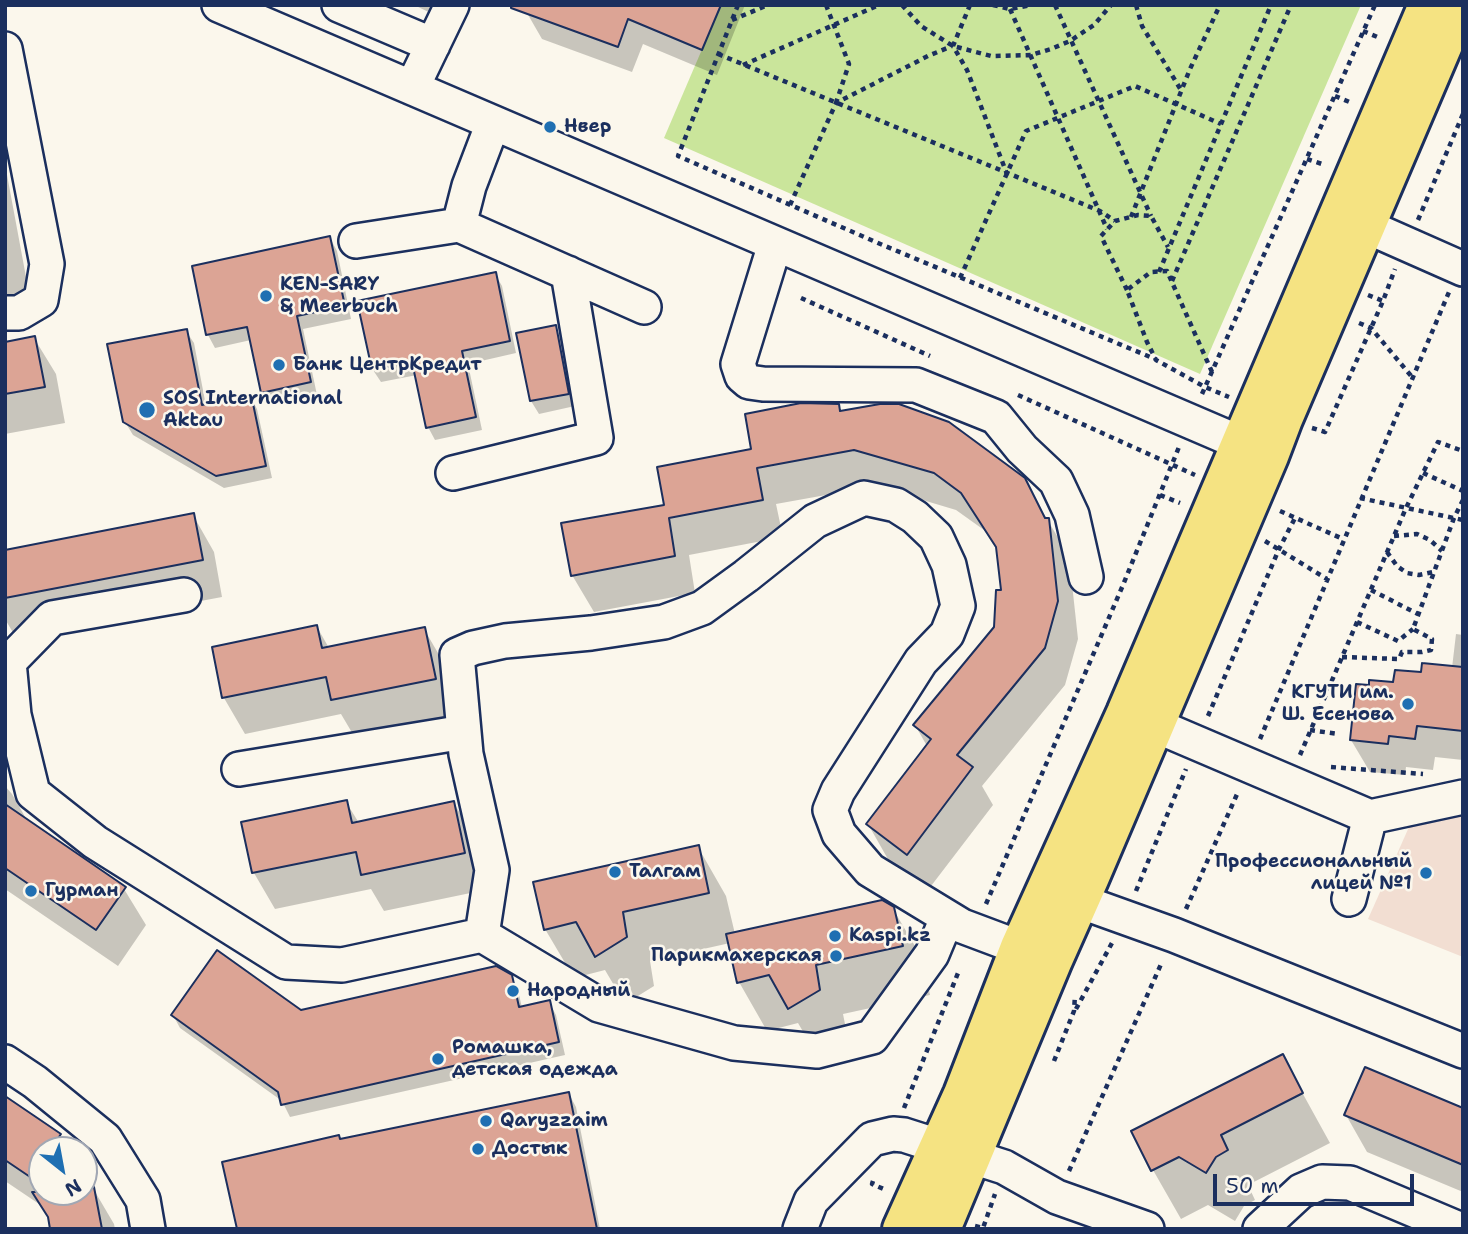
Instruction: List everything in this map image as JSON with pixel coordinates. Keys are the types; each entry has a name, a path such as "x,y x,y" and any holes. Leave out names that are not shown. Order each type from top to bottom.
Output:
{"main road":[{"path":"926,1220 972,1156 1037,953 1255,449 1283,419 1427,5"},
{"path":"1352,219 1460,5"}],"street":[{"path":"219,5 1255,449"},
{"path":"339,5 433,45"},
{"path":"412,88 452,5"},
{"path":"5,48 47,264 41,300 19,313 5,313"},
{"path":"459,225 469,186 493,123"},
{"path":"1352,219 1463,269"},
{"path":"356,241 459,225 645,307"},
{"path":"775,244 738,363 742,376 749,382 763,384 916,385 996,417 1022,449 1056,481 1072,515 1086,577"},
{"path":"453,473 596,438 568,273"},
{"path":"482,935 492,870 466,754 457,655 473,648 505,641 591,633 664,622 702,608 815,522 864,498 896,505 915,517 936,537 949,565 958,606 947,634 921,661 838,791 830,810 839,834 870,870 961,924 1037,953"},
{"path":"184,595 52,618 9,662 14,715 33,793 95,842 286,962 342,965 482,935 599,1005 734,1043 817,1051 872,1037 932,954 961,924"},
{"path":"1140,719 1292,773 1370,817 1463,797"},
{"path":"239,769 464,732"},
{"path":"1349,899 1370,817"},
{"path":"1063,895 1174,934 1463,1051"},
{"path":"5,1062 35,1082 105,1139 143,1200 148,1229"},
{"path":"800,1229 811,1201 872,1139 893,1134 972,1156 1057,1197 1147,1229"},
{"path":"1260,1229 1283,1216 1301,1191 1322,1182 1350,1183 1459,1229"}],"path":[{"path":"738,5 678,156 1156,360 1205,387"},
{"path":"732,20 768,5"},
{"path":"790,205 836,103 849,64 826,5"},
{"path":"743,65 879,5"},
{"path":"902,5 921,26 953,46 991,56 1031,55 1070,41 1094,24 1111,5"},
{"path":"836,103 953,46 970,5"},
{"path":"993,5 1010,9 1032,5"},
{"path":"1055,5 1140,194 1169,248"},
{"path":"1136,5 1142,26 1181,91"},
{"path":"1131,217 1181,91 1220,5"},
{"path":"1159,272 1271,5"},
{"path":"1172,282 1291,5"},
{"path":"972,1156 983,1228 926,1220 872,1184 893,1134 961,924 1123,585 1189,422 1375,5"},
{"path":"1010,9 1107,229"},
{"path":"953,46 967,70 1007,174"},
{"path":"718,54 1100,211 1115,221"},
{"path":"960,278 1026,131 1135,86 1221,124"},
{"path":"1151,216 1138,215 1115,221 1101,236 1156,360"},
{"path":"1127,290 1151,272 1167,271 1212,372"},
{"path":"801,298 937,359"},
{"path":"1371,328 1412,377"},
{"path":"1011,392 1343,539"},
{"path":"1435,774 1292,773 1406,508 1438,442 1463,451"},
{"path":"1423,473 1463,491"},
{"path":"1360,498 1463,520"},
{"path":"1357,622 1398,641 1413,629 1463,500"},
{"path":"1394,536 1417,534 1430,540 1442,551"},
{"path":"1387,552 1397,566 1407,573 1419,575 1434,572"},
{"path":"1371,590 1418,614"},
{"path":"1342,657 1399,659 1402,652 1431,650 1432,639 1413,629"},
{"path":"1310,730 1338,734"}],"shaded area":[{"name":"Профессиональный лицей №1","path":"1463,811 1463,957 1368,919 1409,827"}],"green space":[{"path":"721,5 1361,5 1200,374 664,138"}],"building":[{"path":"511,5 721,5 702,50 628,19 618,47 511,8"},
{"path":"330,236 345,306 297,316 311,382 261,393 247,327 206,335 192,266"},
{"path":"496,272 510,341 462,351 476,417 426,428 412,362 372,370 357,301"},
{"path":"556,325 569,394 530,401 516,333"},
{"path":"187,329 202,405 251,394 266,466 216,476 123,422 107,344"},
{"path":"35,336 45,387 5,394 5,342"},
{"path":"801,403 839,404 840,411 880,404 899,404 949,422 1025,478 1045,518 1049,518 1058,601 1045,648 957,755 973,767 907,855 866,824 931,739 913,725 994,627 996,590 1001,590 996,547 961,493 934,473 854,450 757,468 763,500 669,518 675,556 571,576 561,523 664,505 657,467 751,449 745,414"},
{"path":"194,513 203,560 5,598 5,550"},
{"path":"317,625 322,648 425,627 436,679 331,700 326,677 222,698 212,647"},
{"name":"КГУТИ им. Ш. Есенова","path":"1422,663 1463,667 1463,731 1417,726 1415,739 1389,736 1388,744 1350,740 1356,684 1369,685 1369,680 1393,682 1395,670 1421,672"},
{"path":"347,800 352,823 454,801 465,853 361,875 356,852 252,873 241,822"},
{"path":"5,804 126,887 96,930 5,868"},
{"path":"699,845 709,893 623,912 627,937 595,957 576,922 544,930 533,882"},
{"path":"882,900 894,907 903,946 816,965 820,990 788,1009 769,975 737,983 726,934"},
{"path":"217,950 301,1010 496,966 512,975 519,1007 550,1000 559,1042 281,1105 278,1092 171,1015"},
{"path":"1283,1054 1303,1093 1221,1135 1228,1150 1216,1157 1206,1173 1179,1157 1151,1171 1131,1131"},
{"path":"1365,1067 1463,1108 1463,1165 1344,1115"},
{"name":"Достык","path":"569,1092 597,1229 237,1229 222,1162 339,1135 340,1139"},
{"path":"5,1096 61,1134 28,1136 28,1176 5,1160"},
{"path":"41,1206 98,1206 102,1229 50,1229 48,1217"}],"place":[{"name":"Нвер","path":"550,127"},
{"name":"KEN-SARY & Meerbuch","path":"266,296"},
{"name":"Банк ЦентрКредит","path":"279,365"},
{"name":"SOS International Aktau","path":"147,410"},
{"name":"КГУТИ им. Ш. Есенова","path":"1408,704"},
{"name":"Талгам","path":"615,872"},
{"name":"Профессиональный лицей №1","path":"1426,873"},
{"name":"Гурман","path":"31,891"},
{"name":"Kaspi.kz","path":"835,936"},
{"name":"Парикмахерская","path":"836,956"},
{"name":"Народный","path":"513,991"},
{"name":"Ромашка, детская одежда","path":"438,1059"},
{"name":"Qaryzzaim","path":"486,1121"},
{"name":"Достык","path":"478,1149"}]}
